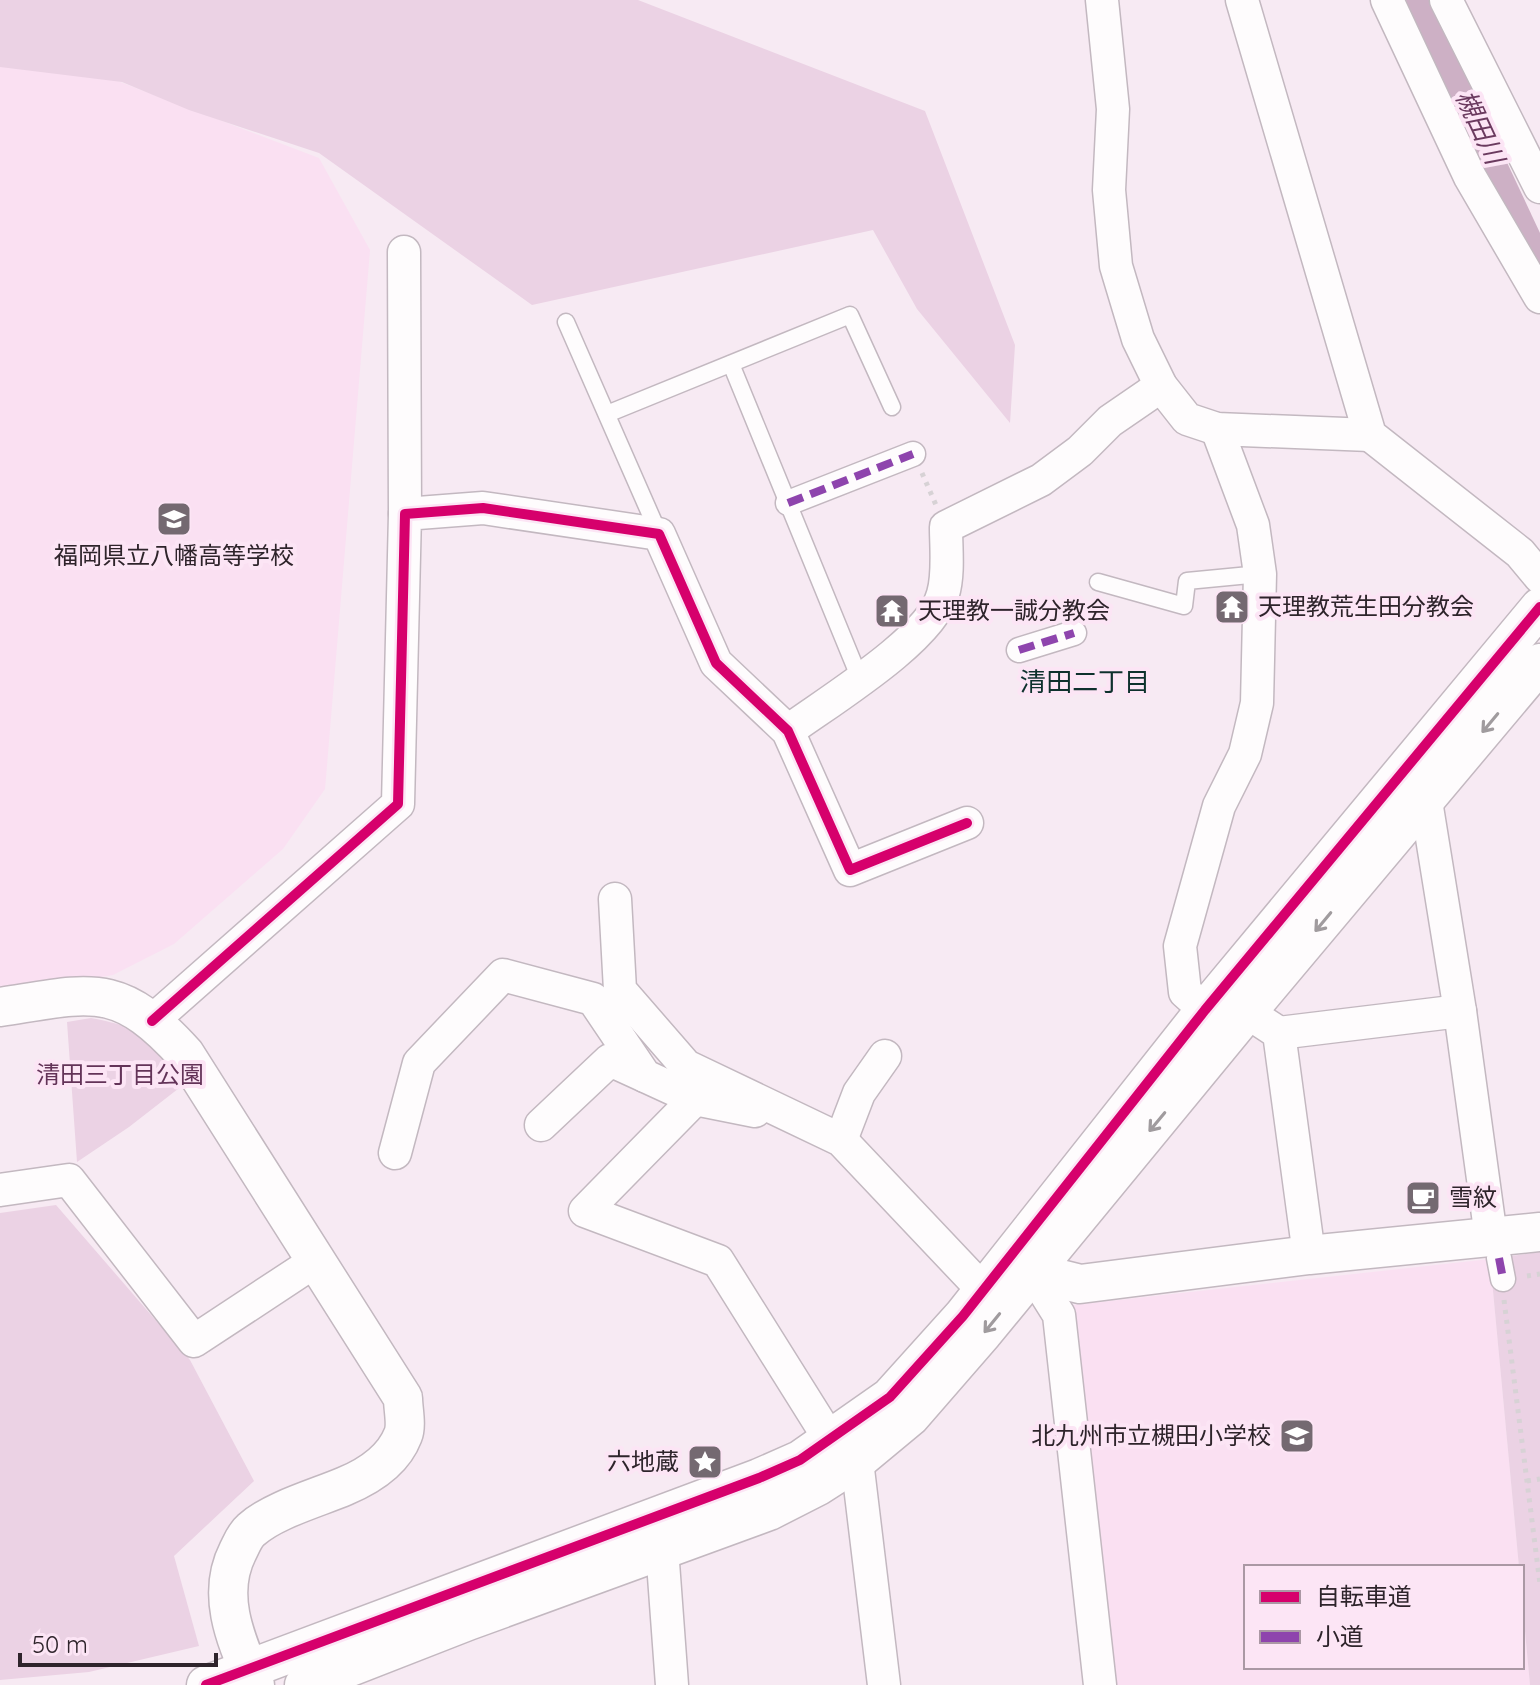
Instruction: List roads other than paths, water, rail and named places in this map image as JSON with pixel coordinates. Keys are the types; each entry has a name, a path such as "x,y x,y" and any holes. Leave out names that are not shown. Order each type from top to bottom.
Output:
{"street":[{"path":"1102,0 1113,109 1109,190 1116,266 1138,339 1161,386 1187,419 1217,429 1370,435"},
{"path":"1242,0 1370,435 1520,553 1540,577"},
{"path":"1387,0 1470,177 1540,297"},
{"path":"1446,0 1540,187"},
{"path":"152,1021 398,804 405,514 404,252"},
{"path":"788,731 890,657 931,619 943,594 946,527 1041,480 1080,451 1110,421 1161,386"},
{"path":"1205,1010 1185,992 1180,946 1219,806 1245,754 1257,703 1260,574 1253,525 1217,429"},
{"path":"788,503 913,454"},
{"path":"405,514 483,508 659,534 716,663 788,731 850,870 967,823"},
{"path":"206,1685 252,1677 910,1417 1007,1275 1205,1010 1540,607"},
{"path":"1019,650 1074,633"},
{"path":"304,1685 769,1511 818,1486 843,1443 1007,1275 1247,1012 1540,663"},
{"path":"1426,801 1497,1258"},
{"path":"615,899 620,990 686,1066 841,1140 1059,1315 1100,1685"},
{"path":"395,1153 419,1063 503,975 593,999 645,1076"},
{"path":"0,1007 84,994 111,999 152,1021 185,1054 403,1398 405,1432 394,1452 377,1470 263,1521 248,1532 234,1558 226,1598 237,1643 252,1677"},
{"path":"1247,1012 1279,1033 1460,1011"},
{"path":"1279,1033 1309,1255"},
{"path":"841,1140 859,1093 885,1056"},
{"path":"541,1125 610,1060 695,1099 801,1121"},
{"path":"695,1099 585,1211 718,1261 843,1443 884,1685"},
{"path":"0,1190 69,1180 194,1341 314,1262"},
{"path":"1007,1275 1080,1284 1309,1255 1497,1258 1540,1232"},
{"path":"662,1549 672,1685"}],"lane":[{"path":"607,414 850,315 892,407"},
{"path":"566,322 659,534"},
{"path":"731,364 860,679"},
{"path":"1098,582 1184,606 1187,581 1260,574"}],"water":[{"name":"槻田川","path":"1406,0 1431,0 1540,233 1540,279 1479,166 1411,19"}],"place":[{"name":"福岡県立八幡高等学校","path":"174,519"},
{"name":"天理教荒生田分教会","path":"1232,607"},
{"name":"天理教一誠分教会","path":"892,611"},
{"name":"雪紋","path":"1423,1198"},
{"name":"北九州市立槻田小学校","path":"1297,1436"},
{"name":"六地蔵","path":"705,1462"}],"district":[{"name":"清田二丁目","path":"1085,682"}],"park label":[{"name":"清田三丁目公園","path":"120,1075"}]}
